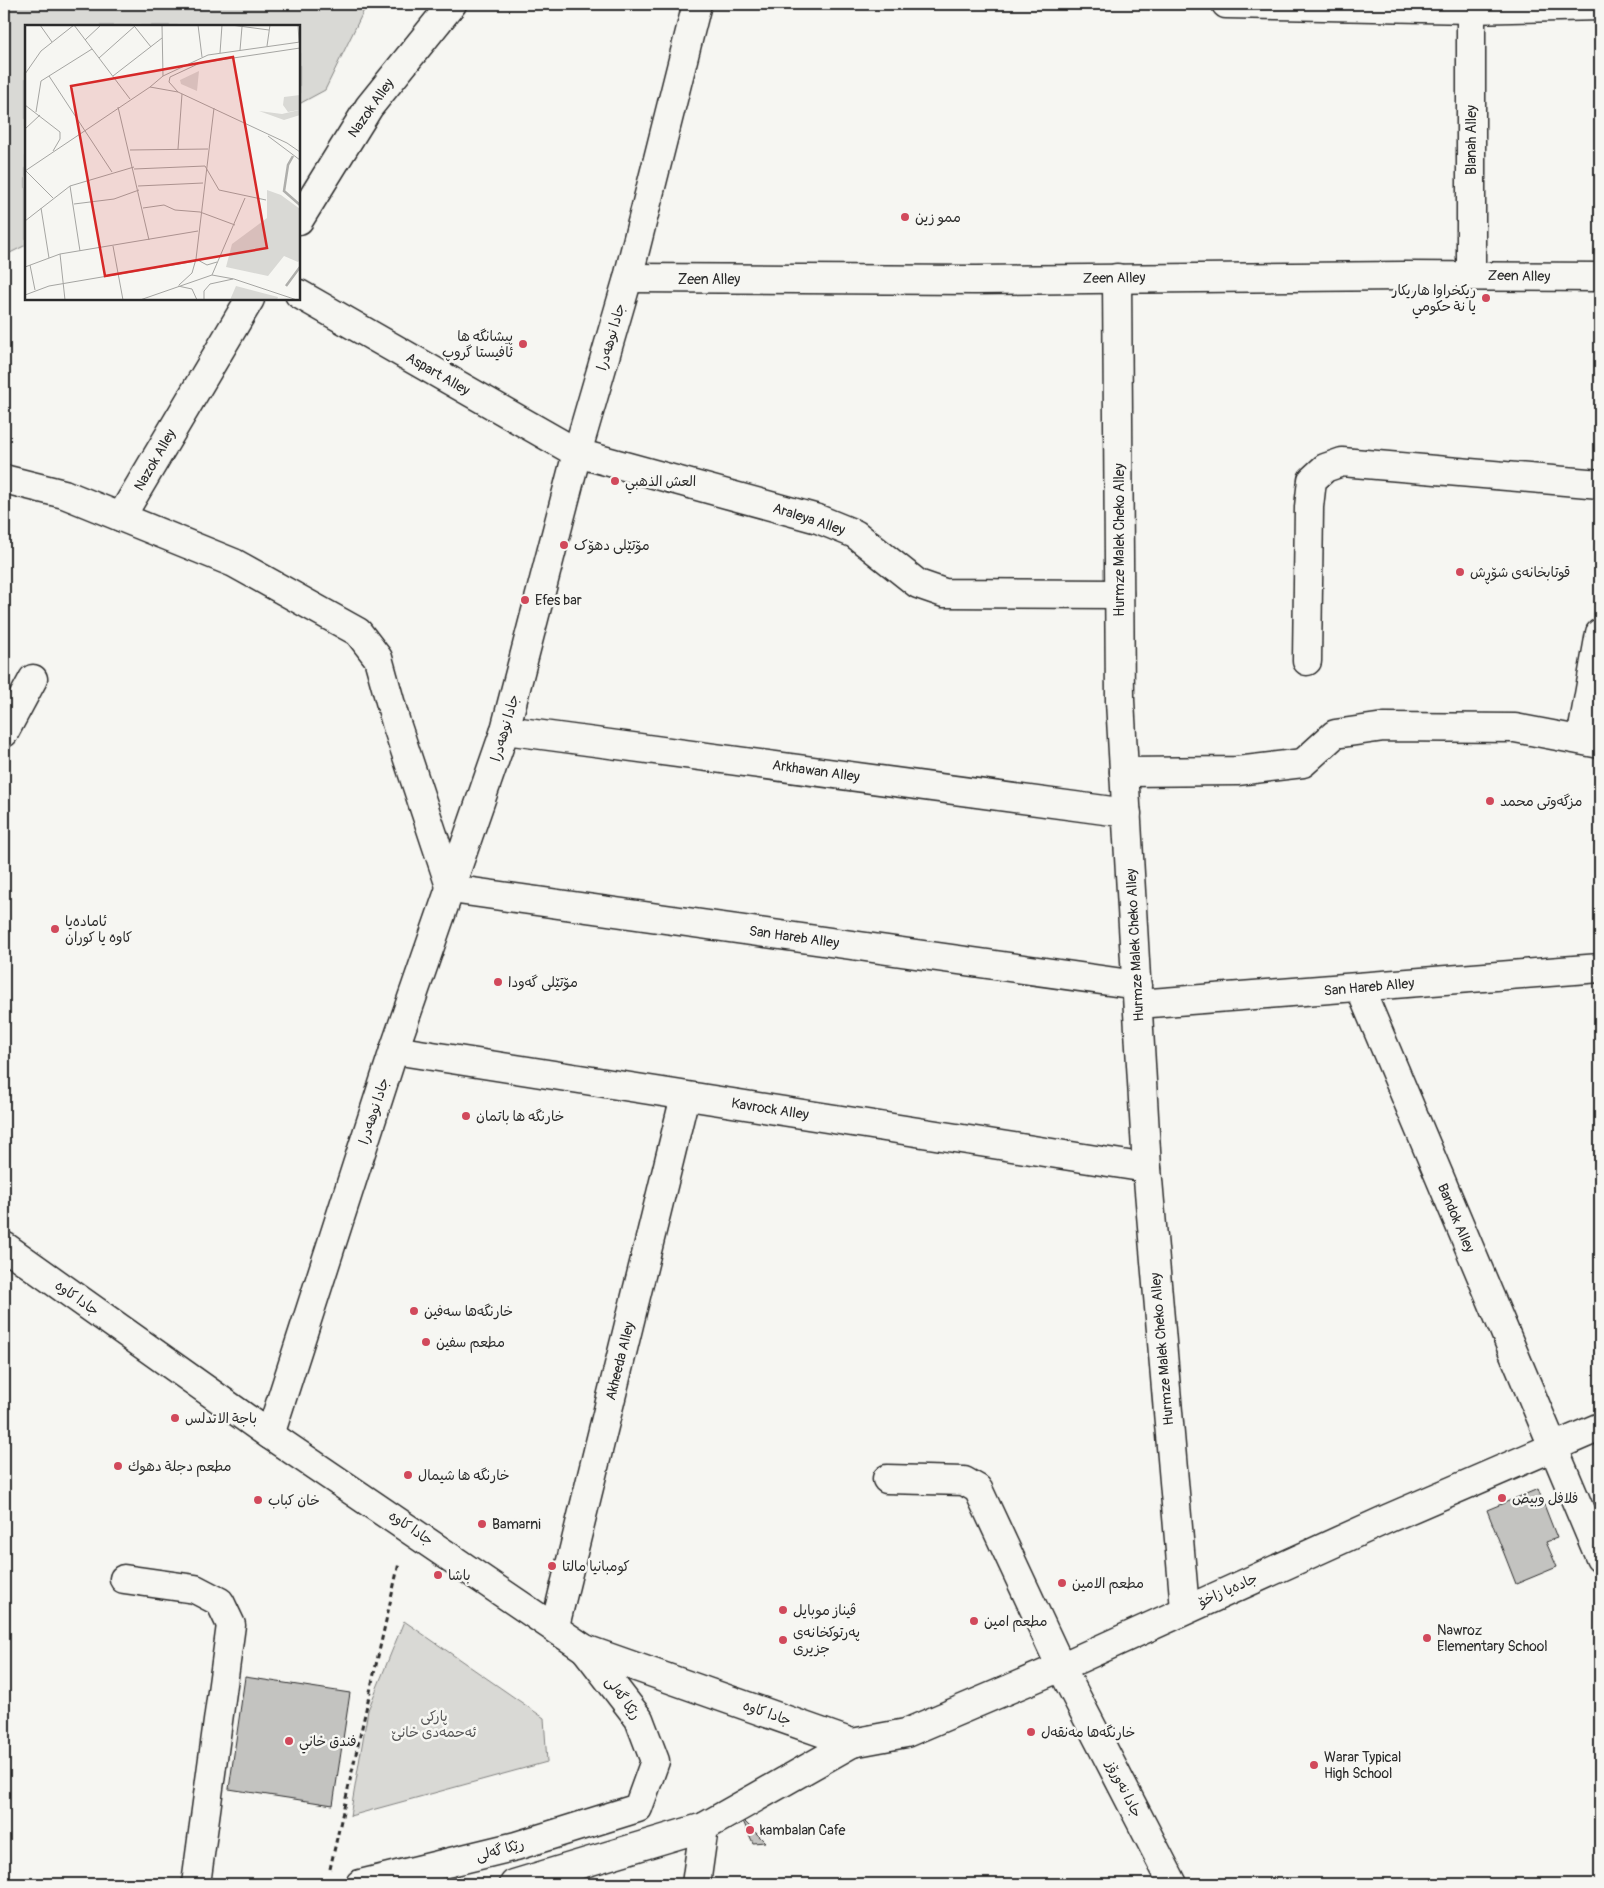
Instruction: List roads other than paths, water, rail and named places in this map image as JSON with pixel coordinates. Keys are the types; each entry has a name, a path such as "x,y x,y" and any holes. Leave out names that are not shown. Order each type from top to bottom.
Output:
{"main road":[{"name":"Nazok Alley","path":"300,218 368,107 452,4"},
{"path":"1226,4 1600,6"},
{"name":"جادا نوهەدرا","path":"270,1435 394,1050 505,730 576,453 628,278 694,5"},
{"name":"Blanah Alley","path":"1471,6 1471,276"},
{"name":"Zeen Alley","path":"628,278 1600,277"},
{"name":"Hurmze Malek Cheko Alley","path":"1117,278 1120,701 1147,1168 1185,1609"},
{"name":"Aspart Alley","path":"300,295 576,453"},
{"name":"Nazok Alley","path":"121,518 249,300"},
{"name":"Araleya Alley","path":"576,453 818,519 854,534 918,584 944,593 1119,594"},
{"path":"1307,661 1309,507 1312,480 1325,468 1342,462 1600,484"},
{"path":"4,479 64,494 234,563 358,632 378,658 396,723 451,889"},
{"path":"1124,772 1237,771 1302,763 1335,734 1384,727 1515,728 1591,742 1600,633"},
{"path":"4,733 33,679"},
{"name":"Arkhawan Alley","path":"505,730 1127,813"},
{"name":"San Hareb Alley","path":"451,889 1138,994 1360,988 1600,968"},
{"name":"Bandok Alley","path":"1360,988 1600,1558"},
{"name":"Kavrock Alley","path":"394,1050 1147,1168"},
{"name":"Akheeda Alley","path":"554,1626 686,1096"},
{"name":"جادا کاوه‌","path":"4,1246 270,1435 408,1526 586,1649 852,1743"},
{"name":"جادەیا زاخۆ","path":"852,1743 906,1733 1061,1667 1185,1609 1600,1427"},
{"name":"جادا نەورۆز","path":"887,1479 964,1481 978,1489 1061,1667 1173,1884"},
{"path":"124,1579 195,1589 220,1602 231,1624 196,1884"},
{"name":"رێکا گه‌لی","path":"586,1649 639,1719 655,1760 638,1808"},
{"path":"514,1884 704,1827 852,1743"},
{"name":"رێکا گەلی","path":"360,1884 516,1846 638,1808"},
{"path":"696,1884 704,1827"}],"place":[{"name":"ممو زين","path":"905,217"},
{"name":"ريكخراوا هاريكار يا نة حكومي","path":"1486,298"},
{"name":"پيشانگه ها ئافيستا گروپ","path":"523,344"},
{"name":"العش الذهبي","path":"615,481"},
{"name":"مۆتێلی دهۆک","path":"564,545"},
{"name":"قوتابخانەی شۆڕش","path":"1460,572"},
{"name":"Efes bar","path":"525,600"},
{"name":"مزگەوتی محمد","path":"1490,801"},
{"name":"ئاماده‌یا کاوه‌ یا کوران","path":"55,929"},
{"name":"مۆتێلی گەودا","path":"498,982"},
{"name":"خارنگه ها باتمان","path":"466,1116"},
{"name":"خارنگەها سەفین","path":"414,1311"},
{"name":"مطعم سفين","path":"426,1342"},
{"name":"باجة الاندلس","path":"175,1418"},
{"name":"مطعم دجلة دهوك","path":"118,1466"},
{"name":"خارنگه ها شيمال","path":"408,1475"},
{"name":"فلافل وبيض","path":"1502,1498"},
{"name":"خان كباب","path":"258,1500"},
{"name":"Bamarni","path":"482,1524"},
{"name":"كومبانيا مالتا","path":"552,1566"},
{"name":"باشا","path":"438,1575"},
{"name":"مطعم الامين","path":"1062,1583"},
{"name":"ڤيناز موبايل","path":"783,1610"},
{"name":"مطعم امين","path":"974,1621"},
{"name":"Nawroz Elementary School","path":"1427,1638"},
{"name":"پەرتوکخانەی جزیری","path":"783,1640"},
{"name":"خارنگەها مەنقەل","path":"1031,1732"},
{"name":"فندق خاني","path":"289,1741"},
{"name":"Warar Typical High School","path":"1314,1765"},
{"name":"kambalan Cafe","path":"750,1830"}],"park label":[{"name":"پارکی ئەحمەدی خانێ","path":"434,1724"}]}
